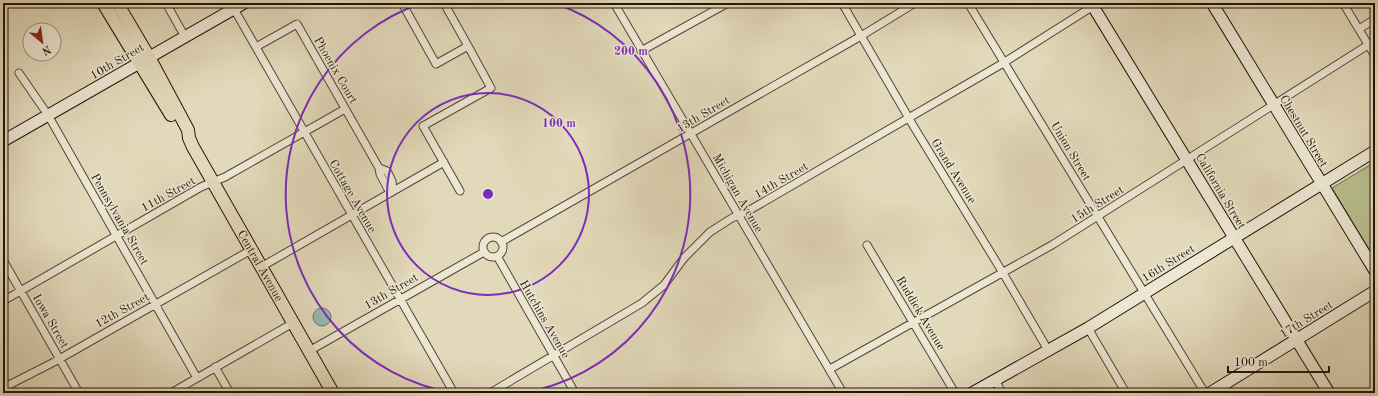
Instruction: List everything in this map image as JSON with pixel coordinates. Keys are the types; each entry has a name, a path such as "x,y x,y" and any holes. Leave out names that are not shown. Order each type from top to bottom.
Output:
{"main road":[{"name":"Central Avenue","path":"103,3 144,59"},
{"name":"Central Avenue","path":"117,3 182,133 189,138 333,393"}],"street":[{"path":"166,3 185,37"},
{"name":"10th Street","path":"3,141 244,3"},
{"path":"402,3 436,64 468,46"},
{"path":"444,3 491,88 423,126 460,191"},
{"name":"Michigan Avenue","path":"614,3 844,393"},
{"name":"Grand Avenue","path":"842,3 1048,350"},
{"name":"13th Street","path":"501,242 698,128 862,36 915,3"},
{"name":"Union Street","path":"968,3 1206,393"},
{"name":"Chestnut Street","path":"1212,3 1375,271"},
{"path":"1343,3 1375,56"},
{"path":"641,51 725,4"},
{"name":"14th Street","path":"490,393 647,300 664,286 684,258 710,232 910,118 1004,62 1094,4"},
{"name":"California Street","path":"1094,4 1329,393"},
{"name":"Cottage Avenue","path":"234,9 454,393"},
{"path":"1359,29 1375,19"},
{"name":"Phoenix Court","path":"256,47 297,24 379,168 386,171 392,181 392,192"},
{"name":"15th Street","path":"830,369 914,323 1098,216 1368,44"},
{"name":"Pennsylvania Street","path":"19,73 48,115 197,378"},
{"name":"11th Street","path":"3,301 201,187 225,177 345,109"},
{"name":"16th Street","path":"972,393 1088,328 1375,151"},
{"path":"261,267 444,162"},
{"path":"496,238 501,242 502,248 500,254 497,256 490,256 484,252 484,244 487,239 496,238"},
{"name":"Ruddick Avenue","path":"867,245 955,393"},
{"name":"12th Street","path":"3,388 34,373 251,250"},
{"name":"13th Street","path":"309,351 484,252"},
{"name":"Hutchins Avenue","path":"497,256 575,393"},
{"name":"Iowa Street","path":"3,260 79,393"},
{"name":"17th Street","path":"1210,393 1375,291"},
{"path":"171,393 293,323"},
{"path":"1088,328 1126,393"},
{"path":"215,367 230,393"},
{"path":"995,380 1002,393"}],"green space":[{"path":"1375,162 1375,259 1332,188"}],"water":[{"path":"318,308 326,308 331,313 329,324 326,326 318,326 313,321 313,313"}]}
